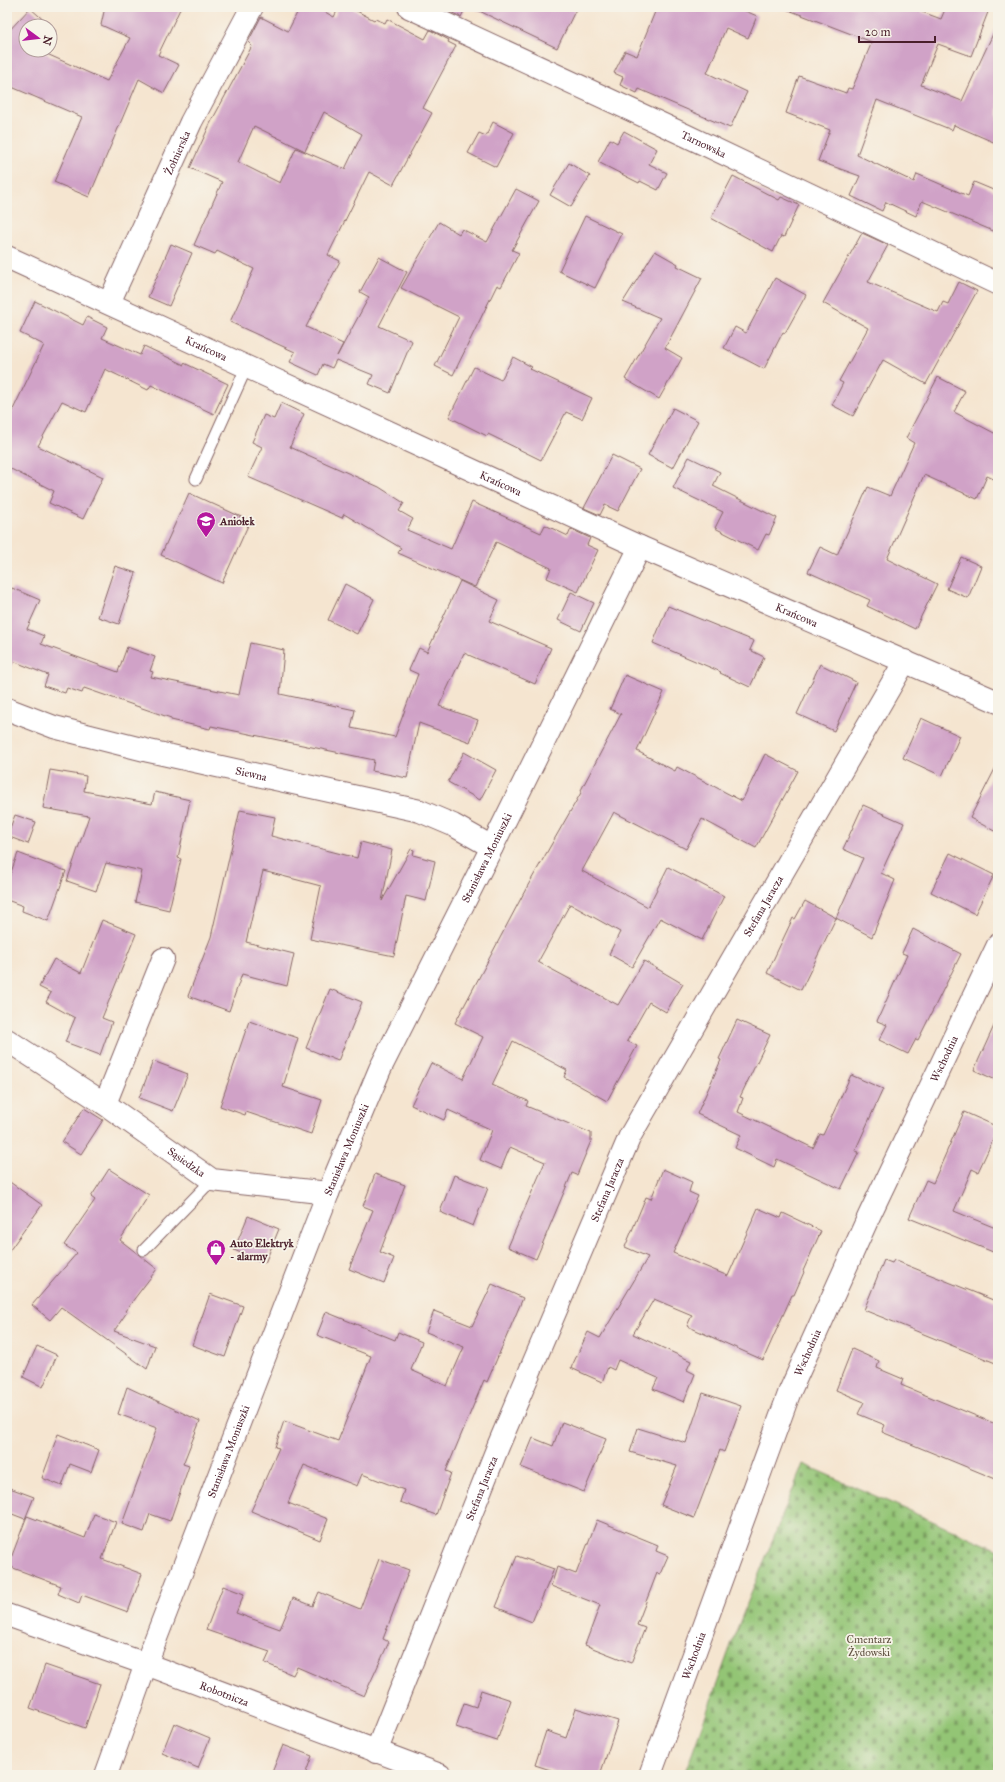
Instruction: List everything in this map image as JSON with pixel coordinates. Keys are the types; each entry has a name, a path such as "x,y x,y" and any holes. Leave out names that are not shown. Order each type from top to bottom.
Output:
{"street":[{"name":"Żołnierska","path":"109,303 191,122 252,7"},
{"name":"Tarnowska","path":"409,7 678,131 998,284"},
{"name":"Krańcowa","path":"7,257 247,366 640,548 906,661 998,702"},
{"name":"Stanisława Moniuszki","path":"106,1775 146,1664 328,1193 380,1069 640,548"},
{"name":"Stefana Jaracza","path":"376,1752 499,1444 630,1136 906,661"},
{"name":"Siewna","path":"7,709 54,727 141,749 420,811 453,826 492,847"},
{"name":"Wschodnia","path":"650,1775 790,1391 869,1216 998,945"},
{"path":"105,1104 163,960"},
{"name":"Sąsiedzka","path":"7,1040 105,1104 212,1180 328,1193"},
{"name":"Robotnicza","path":"7,1614 146,1664 376,1752 413,1770 440,1775"}],"lane":[{"path":"196,479 247,366"},
{"path":"144,1250 212,1180"}],"green space":[{"name":"Cmentarz Żydowski","path":"803,1464 998,1550 998,1775 684,1775 735,1634"}],"building":[{"path":"105,7 181,7 158,55 179,65 164,93 139,79 89,197 54,182 82,117 7,85 7,33 18,21 18,58 56,58 107,81 130,38 101,25"},
{"path":"300,7 316,7 334,17 339,7 349,7 374,20 375,19 385,23 387,19 425,39 430,30 449,40 448,42 456,46 423,108 432,113 393,185 369,172 328,255 340,261 306,327 343,344 337,356 369,297 360,292 379,257 407,272 379,326 412,341 390,393 369,384 373,375 336,360 332,368 323,364 318,375 290,362 295,352 230,322 254,269 217,251 215,254 194,245 222,182 190,168 210,124 252,46 248,42 261,17 288,31","holes":["324,112 362,134 345,169 296,148 280,183 238,162 254,126 305,151"]},
{"path":"442,7 466,7 461,17"},
{"path":"471,7 577,7 557,48"},
{"path":"657,7 736,7 757,16 748,38 726,28 707,73 747,92 730,128 639,89 637,93 620,85 623,77 614,73 625,51 637,56"},
{"path":"786,7 909,7 941,19 946,7 990,7 971,56 938,44 921,85 962,101 998,23 998,144 954,125 952,130 877,100 857,155 914,182 917,174 968,196 974,182 998,192 998,233 922,201 916,216 886,202 882,211 851,196 860,176 818,161 830,130 786,113 799,76 846,93 848,88 852,89 872,42 786,9"},
{"path":"30,8 41,18 21,18"},
{"path":"493,122 514,133 496,167 468,153 479,133 486,136"},
{"path":"624,131 657,149 649,164 667,173 658,190 640,181 639,183 598,162 610,139 617,143"},
{"path":"569,163 590,176 571,207 550,195"},
{"path":"733,176 779,200 781,197 799,205 784,237 781,236 773,252 711,218"},
{"path":"516,189 539,201 512,250 519,253 501,287 497,285 453,375 435,366 459,317 401,288 439,222 459,234 462,229 487,242"},
{"path":"585,216 622,234 595,288 559,271"},
{"path":"862,233 888,245 868,282 938,312 943,302 948,304 959,282 977,291 926,384 883,360 853,416 832,405 843,383 839,381 868,328 823,303"},
{"path":"171,244 192,253 169,306 148,297"},
{"path":"655,251 678,264 677,266 702,278 665,348 682,358 659,399 625,379 660,318 623,302"},
{"path":"775,278 806,295 785,333 783,332 764,369 724,348 735,327 746,333"},
{"path":"35,301 83,325 87,317 107,327 102,338 140,355 144,346 228,384 214,414 151,385 148,390 105,369 86,412 62,401 38,446 103,477 83,519 49,503 54,491 7,467 7,422 44,345 20,333"},
{"path":"513,357 532,367 530,369 592,398 582,419 566,412 541,460 449,417 474,367 501,380"},
{"path":"938,377 965,391 954,412 998,435 998,481 987,476 977,499 924,475 887,559 937,584 915,629 867,606 870,600 808,572 820,547 837,555 868,487 890,496 914,443 906,438"},
{"path":"281,403 304,414 290,447 379,487 404,503 399,511 413,519 407,530 451,549 472,502 541,533 545,525 568,536 571,529 590,538 587,545 598,550 578,592 547,578 551,568 496,542 475,587 398,553 401,548 344,514 342,518 248,477 262,447 252,442 264,415 274,419"},
{"path":"673,408 698,421 673,468 648,455"},
{"path":"612,455 640,469 618,511 605,505 600,515 584,508"},
{"path":"689,457 720,472 713,486 777,518 769,535 766,534 758,550 715,528 723,512 673,488"},
{"name":"Aniołek","path":"189,493 250,521 222,583 161,555"},
{"path":"961,557 981,566 968,598 947,589"},
{"path":"115,566 136,573 119,624 98,617"},
{"path":"460,581 499,600 489,621 551,648 535,684 464,653 439,706 478,720 470,742 419,723 407,778 372,771 374,760 211,726 210,729 171,720 171,718 84,688 82,693 67,688 65,693 44,686 48,675 13,661 7,675 7,599 12,588 40,600 27,629 44,636 41,644 118,672 127,647 155,657 150,671 153,672 151,677 239,695 250,643 284,650 280,694 355,710 351,728 395,737 418,674 409,670 419,648 427,652"},
{"path":"345,584 374,599 357,634 328,620"},
{"path":"571,592 594,603 581,631 558,620"},
{"path":"668,606 754,641 750,650 764,657 750,687 720,673 721,672 653,643"},
{"path":"820,664 856,682 834,731 797,714"},
{"path":"625,675 664,692 637,751 675,771 677,767 742,801 765,754 798,771 756,848 702,819 686,849 614,812 582,871 648,907 668,867 724,896 702,940 660,918 632,967 609,954 620,932 570,904 538,962 618,1005 644,961 683,984 666,1012 649,1002 627,1041 637,1046 607,1101 564,1077 567,1070 513,1041 492,1085 528,1101 526,1106 591,1133 591,1141 577,1175 572,1173 536,1259 508,1247 545,1162 510,1147 501,1169 480,1160 492,1130 448,1110 444,1120 411,1105 431,1063 463,1079 483,1037 455,1023 527,887 582,791 581,790 621,714 610,709"},
{"path":"921,718 960,736 942,776 903,758"},
{"path":"464,752 496,770 480,800 448,782"},
{"path":"998,763 998,833 970,818"},
{"path":"50,770 86,776 84,791 152,804 155,792 190,800 178,858 181,859 169,910 135,902 142,871 106,863 96,891 67,881 89,816 43,808"},
{"path":"863,805 904,823 881,873 895,880 872,937 836,918 863,858 843,849"},
{"path":"240,810 275,817 271,836 357,858 361,842 392,850 382,901 411,849 414,850 413,855 435,861 426,901 406,896 394,956 310,939 321,886 263,871 246,942 294,954 287,986 242,974 229,1011 188,996 211,937"},
{"path":"15,815 36,822 28,844 7,836"},
{"path":"18,853 66,871 48,921 22,911 23,906 7,900 7,883"},
{"path":"950,853 994,875 975,914 931,892"},
{"path":"805,901 836,918 801,990 767,973 793,918 795,919"},
{"path":"102,920 136,934 102,1018 112,1022 100,1055 65,1042 75,1018 46,1002 51,993 39,987 54,959 81,973"},
{"path":"913,929 961,954 918,1040 916,1039 908,1054 879,1040 887,1025 877,1021 907,955 902,953"},
{"path":"330,989 362,1002 338,1061 306,1048"},
{"path":"998,1017 998,1081 974,1070"},
{"path":"737,1020 770,1035 740,1097 743,1098 738,1112 813,1148 820,1134 823,1135 851,1075 883,1089 855,1151 859,1152 841,1189 777,1159 774,1167 735,1148 741,1135 697,1114 721,1060 719,1059"},
{"path":"249,1021 298,1038 283,1087 322,1100 311,1134 246,1112 245,1115 220,1106"},
{"path":"153,1061 188,1074 173,1111 139,1098"},
{"path":"84,1108 103,1120 81,1154 62,1142"},
{"path":"964,1112 998,1127 998,1129 978,1172 972,1169 954,1211 998,1229 998,1254 909,1218 926,1180 933,1183"},
{"path":"109,1169 149,1195 120,1240 157,1269 125,1311 127,1312 114,1331 155,1346 147,1369 61,1307 50,1320 32,1305 77,1253 64,1245 95,1200 91,1197"},
{"path":"663,1169 692,1182 689,1192 698,1196 673,1253 728,1276 758,1208 781,1218 783,1213 821,1231 794,1295 792,1295 763,1360 687,1326 692,1315 654,1299 633,1334 691,1361 687,1370 695,1374 684,1402 653,1389 658,1378 618,1360 614,1370 608,1367 602,1382 571,1368 588,1332 600,1338 648,1257 625,1247 646,1197 651,1199"},
{"path":"375,1174 405,1185 380,1252 394,1258 384,1283 349,1269 373,1210 363,1206"},
{"path":"454,1175 488,1188 473,1226 440,1212"},
{"path":"7,1180 42,1205 7,1254"},
{"path":"248,1216 279,1229 265,1263 234,1250"},
{"path":"884,1260 892,1263 894,1260 998,1302 998,1364 864,1310"},
{"path":"492,1284 523,1298 487,1382 484,1380 446,1471 451,1473 436,1515 400,1502 404,1490 362,1474 357,1486 304,1465 288,1503 328,1519 320,1540 251,1511 279,1448 275,1447 284,1421 338,1441 371,1356 317,1335 326,1312 395,1340 398,1332 422,1342 411,1370 447,1386 464,1347 426,1332 434,1311 472,1326"},
{"path":"210,1294 243,1306 225,1357 192,1345"},
{"path":"37,1346 57,1355 43,1387 23,1377"},
{"path":"852,1349 879,1361 877,1368 903,1379 901,1385 998,1425 998,1480 882,1432 885,1425 858,1414 864,1402 836,1390"},
{"path":"127,1387 200,1421 183,1464 189,1466 170,1521 150,1514 144,1532 122,1524 157,1428 118,1414"},
{"path":"703,1393 741,1406 724,1452 720,1450 694,1518 661,1505 677,1466 630,1452 638,1428 686,1443"},
{"path":"562,1422 606,1439 584,1492 521,1467 533,1438 553,1446"},
{"path":"58,1434 99,1450 91,1472 70,1464 62,1486 42,1478"},
{"path":"7,1487 34,1497 25,1519 7,1512"},
{"path":"94,1514 116,1522 102,1559 142,1574 128,1612 82,1595 79,1603 58,1594 61,1586 8,1566 27,1516 85,1538"},
{"path":"597,1520 658,1545 656,1551 668,1556 660,1574 657,1573 637,1625 645,1628 631,1663 585,1645 600,1605 551,1586 557,1567 576,1574"},
{"path":"517,1556 554,1569 532,1622 496,1607"},
{"path":"379,1559 409,1570 383,1639 389,1642 364,1696 297,1667 293,1675 265,1663 270,1652 206,1630 223,1586 244,1594 236,1613 280,1629 293,1598 313,1606 319,1592 360,1609"},
{"path":"45,1665 100,1684 85,1728 30,1708"},
{"path":"481,1690 511,1700 497,1741 456,1727 464,1703 476,1707"},
{"path":"576,1708 618,1721 600,1775 566,1775 535,1765 546,1731 566,1738"},
{"path":"174,1723 210,1738 198,1768 162,1753"},
{"path":"283,1745 312,1756 305,1775 271,1775"}],"place":[{"name":"Aniołek","path":"206,538"},
{"name":"Auto Elektryk - alarmy","path":"216,1266"}]}
